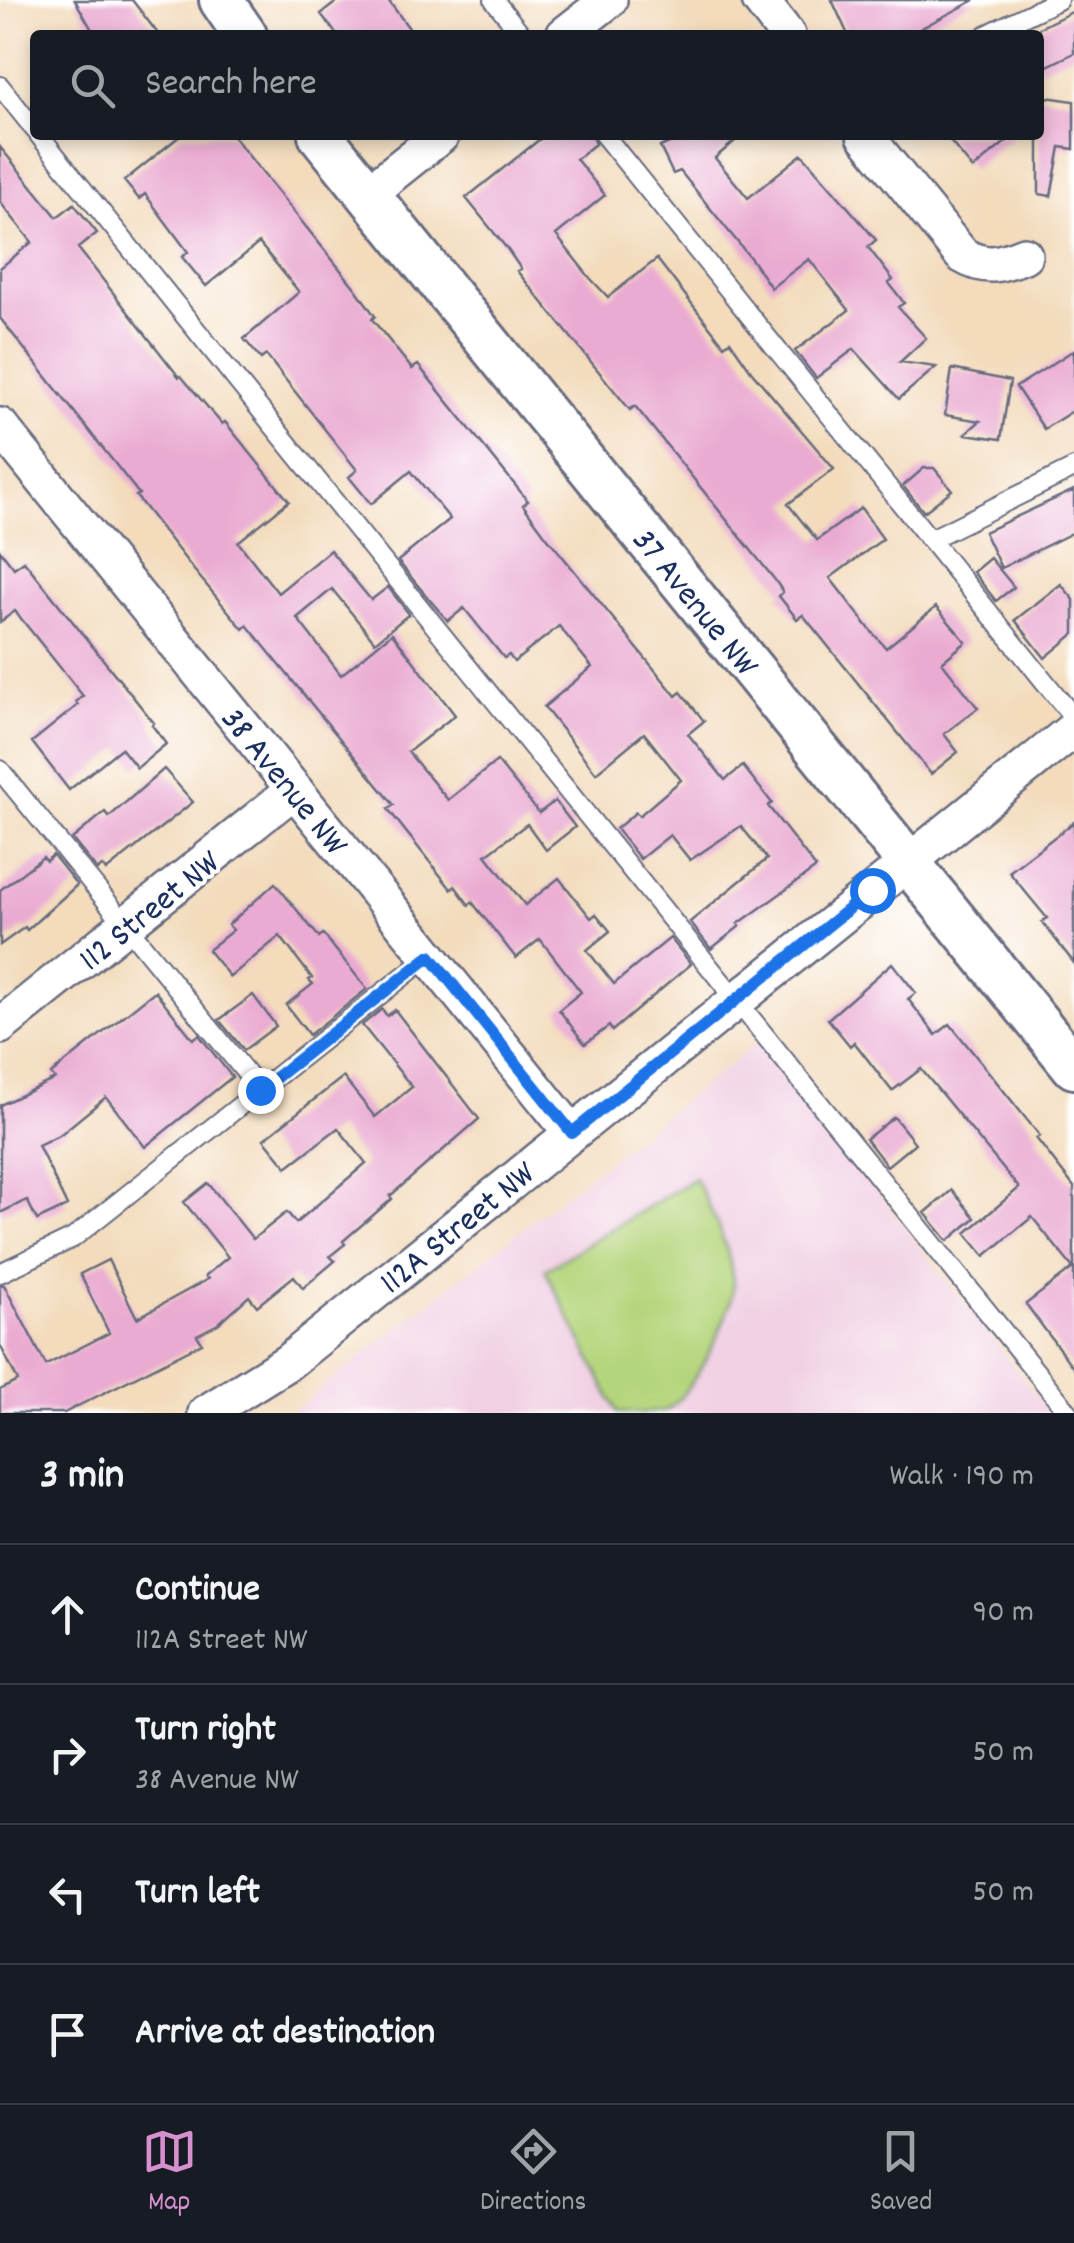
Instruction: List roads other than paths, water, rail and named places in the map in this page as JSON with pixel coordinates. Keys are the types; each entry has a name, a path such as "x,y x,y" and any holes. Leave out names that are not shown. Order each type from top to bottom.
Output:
{"street":[{"path":"221,0 242,30"},
{"path":"570,30 609,0"},
{"path":"760,0 784,30"},
{"name":"37 Avenue NW","path":"324,140 1074,1068"},
{"path":"367,194 435,140"},
{"path":"869,140 962,254 982,265 999,266 1024,255"},
{"name":"38 Avenue NW","path":"7,449 294,790 572,1133"},
{"name":"112A Street NW","path":"206,1413 288,1362 1074,728"},
{"name":"112 Street NW","path":"0,1026 294,790"}],"lane":[{"path":"494,0 518,30"},
{"path":"996,30 1058,0"},
{"path":"0,86 30,123"},
{"path":"43,140 1068,1413"},
{"path":"608,140 1074,718"},
{"path":"931,539 1074,468"},
{"path":"0,770 260,1090"},
{"path":"0,1272 73,1238 430,956"}]}
